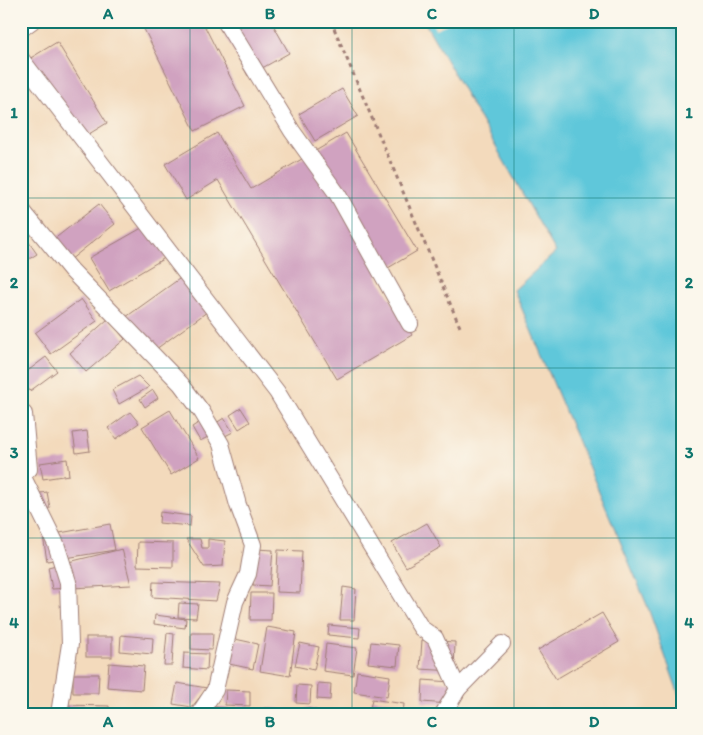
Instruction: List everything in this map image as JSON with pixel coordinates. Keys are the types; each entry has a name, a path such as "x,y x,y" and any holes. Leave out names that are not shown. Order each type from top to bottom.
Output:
{"street":[{"path":"21,29 32,21"},
{"path":"225,21 292,131 338,195 410,324"},
{"path":"21,59 277,392 421,628 435,638 458,689"},
{"path":"21,209 71,270 181,384 202,412 221,444 238,505 253,545 248,574 235,602 215,690 199,714"},
{"path":"21,414 24,414 29,469 21,473 56,544 68,582 70,644 59,714"},
{"path":"443,714 458,689 502,644"}],"path":[{"path":"331,21 460,328"}],"water":[{"path":"424,21 682,21 682,703 647,605 514,290 556,252"}],"pier":[{"path":"431,21 454,21 435,29"}],"building":[{"path":"140,21 202,21 245,106 195,131"},
{"path":"217,21 271,21 289,53 248,76"},
{"path":"57,42 107,123 79,140 29,59"},
{"path":"342,89 358,116 315,141 299,114"},
{"path":"217,133 251,189 346,133 417,251 376,275 412,335 337,379 218,180 186,200 165,164"},
{"path":"99,204 115,224 70,260 53,240"},
{"path":"154,221 173,253 109,291 89,258"},
{"path":"21,231 37,254 21,264"},
{"path":"186,274 211,309 152,352 126,317"},
{"path":"81,299 97,321 51,354 35,333"},
{"path":"108,319 125,339 86,372 70,353"},
{"path":"46,357 57,371 30,391 21,379 21,376"},
{"path":"138,376 149,387 119,404 112,390"},
{"path":"153,390 158,398 145,407 140,399"},
{"path":"241,408 250,422 239,429 230,415"},
{"path":"170,410 199,458 171,475 142,427"},
{"path":"130,412 139,423 116,439 108,428"},
{"path":"224,418 233,432 221,438 213,425"},
{"path":"203,420 212,435 200,441 192,427"},
{"path":"87,431 90,451 76,453 73,433"},
{"path":"67,459 69,475 43,479 40,463"},
{"path":"47,492 50,508 25,512 22,496"},
{"path":"160,512 191,516 190,526 159,523"},
{"path":"427,523 441,547 406,567 392,543"},
{"path":"110,524 115,550 47,561 43,536"},
{"path":"186,539 200,539 202,548 208,548 208,539 225,541 223,566 204,567"},
{"path":"138,542 173,543 173,567 137,566"},
{"path":"122,549 131,585 52,589 48,567"},
{"path":"256,549 273,550 270,586 253,585"},
{"path":"278,550 302,551 300,593 276,592"},
{"path":"153,582 220,584 216,601 152,597"},
{"path":"343,587 356,589 354,620 340,620"},
{"path":"251,593 272,593 271,620 250,620"},
{"path":"179,603 198,604 196,618 178,617"},
{"path":"602,613 619,642 556,679 538,650"},
{"path":"155,615 186,619 185,628 154,624"},
{"path":"329,625 360,628 359,638 328,635"},
{"path":"267,627 296,632 290,676 260,671"},
{"path":"167,633 174,634 172,665 164,665"},
{"path":"191,633 213,633 212,650 191,649"},
{"path":"121,635 153,638 152,654 120,651"},
{"path":"86,637 112,637 112,657 86,657"},
{"path":"235,639 258,644 253,669 229,664"},
{"path":"422,640 455,642 454,671 420,669"},
{"path":"371,642 399,645 397,666 368,663"},
{"path":"300,643 319,647 314,670 295,666"},
{"path":"326,644 357,648 353,675 323,671"},
{"path":"184,653 208,654 207,670 183,668"},
{"path":"109,663 144,666 142,690 107,687"},
{"path":"357,671 390,676 387,697 354,692"},
{"path":"73,674 99,674 98,693 73,693"},
{"path":"423,680 451,682 449,704 422,702"},
{"path":"177,683 207,688 192,707 173,704"},
{"path":"318,683 331,684 330,700 317,699"},
{"path":"297,685 311,686 310,704 296,703"},
{"path":"226,690 250,691 250,706 225,705"},
{"path":"372,699 404,704 403,714 369,714"},
{"path":"65,705 109,706 109,714 65,714"},
{"path":"207,706 233,709 232,714 206,714"},
{"path":"264,708 281,709 280,714 264,714"},
{"path":"306,708 328,713 328,714 305,714"}]}
